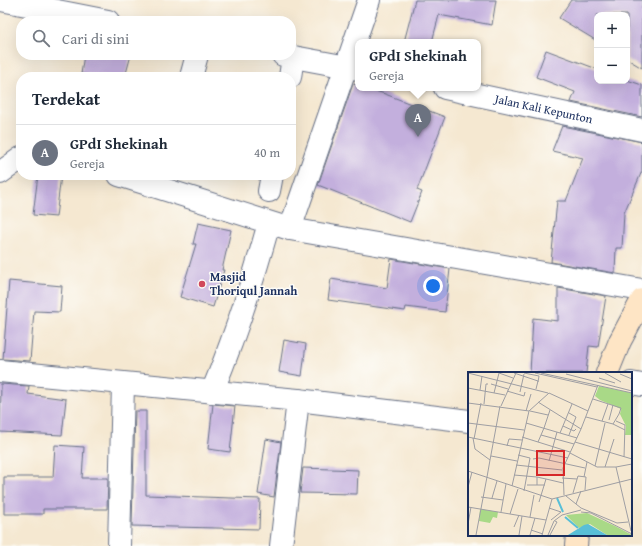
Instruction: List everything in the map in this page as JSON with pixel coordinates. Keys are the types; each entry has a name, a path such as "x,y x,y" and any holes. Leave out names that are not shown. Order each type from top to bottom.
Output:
{"main road":[{"path":"607,372 620,342 642,300"}],"street":[{"path":"1,0 33,3 87,16"},
{"path":"360,39 370,0"},
{"path":"290,229 355,57"},
{"path":"192,72 196,60"},
{"path":"289,63 352,68"},
{"name":"Jalan Kali Kepunton","path":"459,91 642,130"},
{"path":"0,173 16,162"},
{"path":"135,180 290,229 642,290"},
{"path":"212,392 231,347 248,298 269,223"},
{"path":"0,371 298,400 468,421"},
{"path":"632,383 642,385"},
{"path":"119,546 123,384"},
{"path":"281,546 298,400"}],"building":[{"path":"415,0 496,0 492,25 439,15 433,39 405,39"},
{"path":"571,0 642,0 642,68 630,61 630,12 594,12 594,39 559,18"},
{"path":"546,50 594,68 594,84 630,84 630,81 642,85 642,117 571,102 575,92 536,77"},
{"path":"83,60 130,60 126,72 81,72"},
{"path":"353,84 355,84 355,91 376,91 445,117 417,190 422,192 410,222 318,185"},
{"path":"562,126 642,142 642,171 624,213 622,248 616,248 615,273 551,262 557,201 566,201 583,158 552,151"},
{"path":"37,180 60,180 56,217 33,215"},
{"path":"198,223 231,230 222,270 224,270 213,307 180,297 196,244 193,244"},
{"path":"391,259 450,269 445,312 406,307 405,311 328,300 331,279 387,288"},
{"path":"9,281 62,286 60,312 34,311 30,361 3,359"},
{"path":"558,288 606,296 598,347 589,346 586,372 530,372 533,318 558,321"},
{"path":"284,340 306,344 302,376 279,372"},
{"path":"1,384 29,386 28,394 66,399 62,435 0,432"},
{"path":"213,404 235,406 230,452 208,449"},
{"path":"135,411 146,411 146,495 260,499 259,529 132,526"},
{"path":"266,439 281,442 274,497 258,494"},
{"path":"55,445 84,447 82,478 108,478 107,509 43,509 43,514 4,514 4,477 53,477"},
{"path":"303,468 358,470 357,494 300,493"}],"place":[{"name":"GPdI Shekinah","path":"418,137"},
{"name":"Masjid Thoriqul Jannah","path":"202,284"}]}
